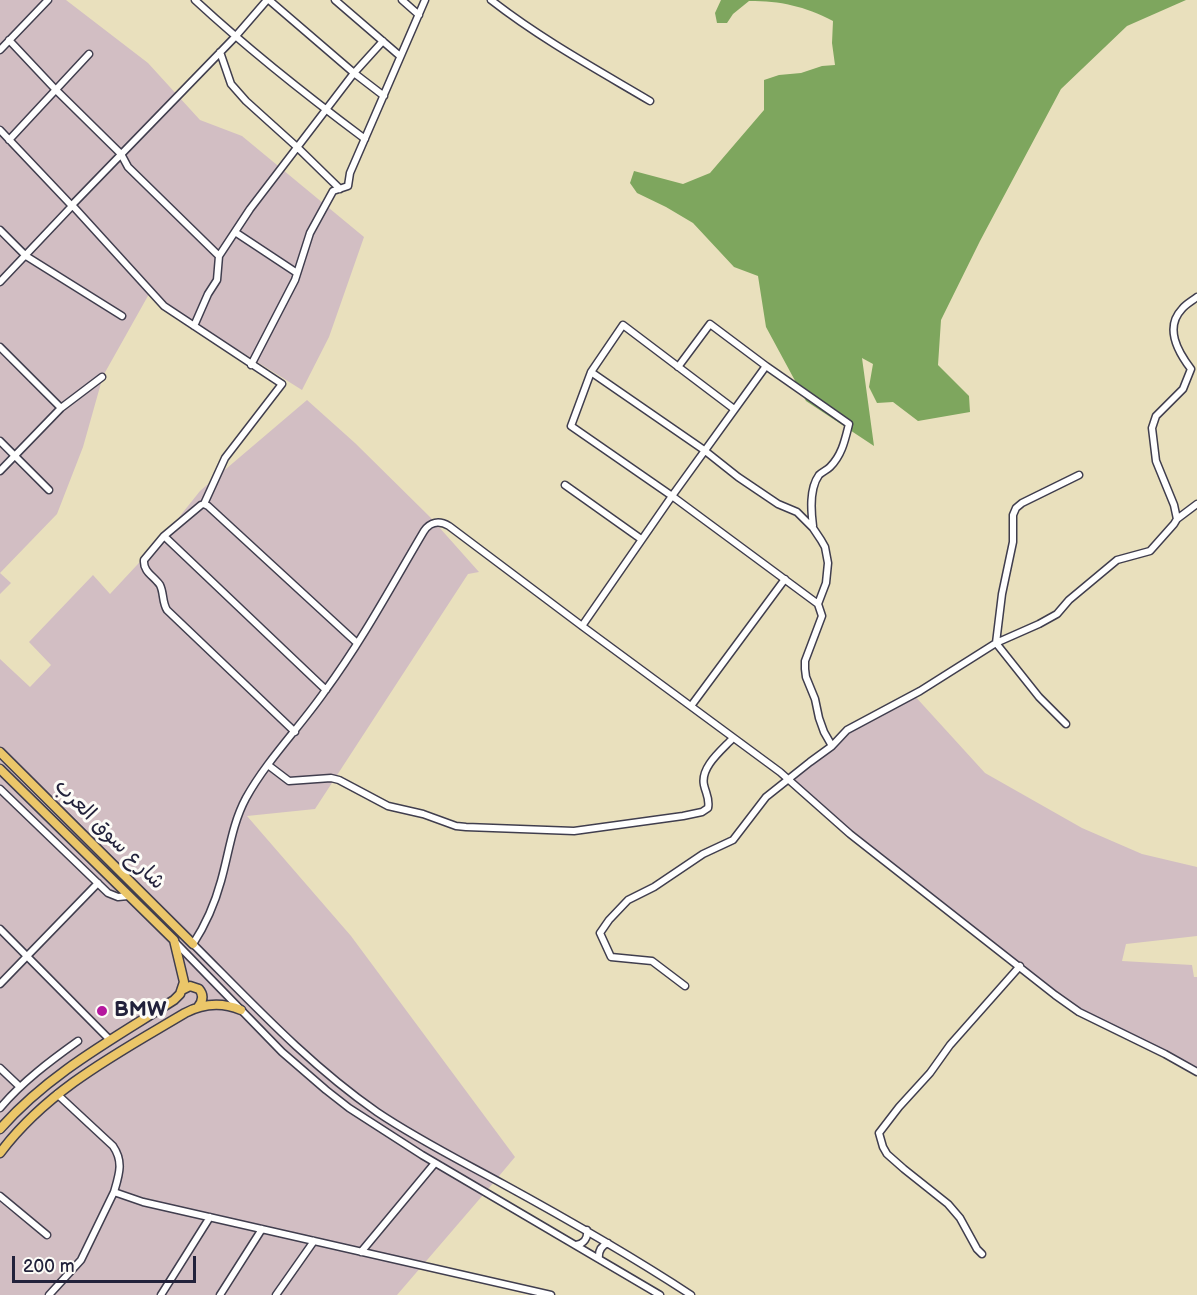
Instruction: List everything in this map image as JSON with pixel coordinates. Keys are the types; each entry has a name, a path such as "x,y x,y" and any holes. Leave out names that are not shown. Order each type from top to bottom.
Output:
{"main road":[{"name":"شارع سوق العرب","path":"0,752 194,944"},
{"path":"1,771 174,940 184,977 183,990"},
{"path":"0,1129 51,1080 174,1000 183,990 190,987 199,989 202,1000 198,1006"},
{"path":"0,1153 29,1120 57,1094 101,1063 185,1012 198,1006 220,1004 241,1010"}],"street":[{"path":"0,50 48,0"},
{"path":"195,0 235,37 325,110 365,139"},
{"path":"0,282 268,0 384,96"},
{"path":"335,0 400,56"},
{"path":"402,0 419,15"},
{"path":"251,365 295,280 310,233 333,191 348,186 350,173 425,0"},
{"path":"491,0 544,39 650,101"},
{"path":"9,40 121,154 128,166 219,256"},
{"path":"194,326 217,280 219,256 234,232 325,110 383,41"},
{"path":"220,52 231,84 246,101 340,189"},
{"path":"9,140 89,54"},
{"path":"0,130 164,306 282,384 225,458 204,504 164,536 143,564 146,571 160,585 164,607 295,732"},
{"path":"0,230 26,256 122,316"},
{"path":"234,232 297,273"},
{"path":"1177,519 1174,505 1156,461 1152,428 1156,416 1183,389 1189,376 1191,369 1174,342 1174,324 1180,311 1197,297"},
{"path":"678,367 710,324 849,424 839,456 829,468 819,475 814,486 811,507 813,528"},
{"path":"734,409 623,325 591,372 572,426 672,496 818,604 822,616 805,669 819,718 832,746"},
{"path":"0,347 61,408"},
{"path":"582,626 641,539 766,366"},
{"path":"591,372 704,450 738,477 778,504 797,512 813,528 825,547 828,563 826,583 818,604"},
{"path":"0,471 61,408 102,377"},
{"path":"0,441 50,490"},
{"path":"1066,724 1039,697 996,643 1002,594 1013,542 1015,510 1022,503 1079,476"},
{"path":"565,485 641,539"},
{"path":"204,504 357,643"},
{"path":"685,986 652,961 611,957 600,933 628,900 703,854 733,840 766,797 832,746 847,730 920,691 996,643 1057,614 1069,600 1118,560 1150,551 1177,519 1197,504"},
{"path":"691,1295 587,1230 404,1129 354,1095 307,1057 194,944 217,896 240,810 250,791 326,690 429,525 437,522 449,526 691,706 789,780 850,834 1079,1012 1197,1072"},
{"path":"164,536 326,690"},
{"path":"691,706 785,579"},
{"path":"268,765 289,781 331,778 339,780 387,806 423,814 456,826 574,831 702,812 708,808 709,801 704,784 706,771 733,738"},
{"path":"0,789 98,883 114,896 121,898 128,896"},
{"path":"0,984 98,883"},
{"path":"0,929 110,1040"},
{"path":"174,940 282,1052 372,1125 660,1295"},
{"path":"982,1254 960,1218 948,1204 887,1154 879,1133 930,1073 950,1045 1020,966"},
{"path":"0,1108 44,1066 78,1041"},
{"path":"0,1068 20,1087"},
{"path":"49,1295 81,1260 114,1192 120,1166 113,1146 57,1094"},
{"path":"361,1252 435,1163"},
{"path":"114,1192 143,1202 551,1295"},
{"path":"0,1196 47,1236"},
{"path":"161,1295 210,1217"},
{"path":"221,1295 262,1229"},
{"path":"576,1245 582,1244 586,1239 587,1230"},
{"path":"276,1295 314,1241"},
{"path":"599,1259 601,1248 608,1243"}],"shaded area":[{"path":"0,0 66,0 148,63 200,120 242,136 364,237 329,337 302,390 149,294 103,376 83,447 57,514 0,573"},
{"path":"307,400 355,443 430,517 479,572 468,574 315,809 247,816 351,936 515,1157 397,1295 0,1295 0,659 30,687 51,665 29,642 93,575 110,594 164,536 200,491"},
{"path":"0,573 11,583 0,594"},
{"path":"913,694 985,773 1082,828 1142,854 1197,867 1197,936 1126,944 1122,961 1192,965 1194,977 1197,977 1197,1072 1079,1012 850,834 789,780 847,730"}],"green space":[{"path":"721,0 1186,0 1127,26 1061,89 980,241 941,320 938,365 969,396 970,412 918,421 893,402 877,403 869,387 873,364 862,358 874,446 806,401 766,327 758,276 734,267 693,223 637,193 630,183 634,171 683,184 710,173 764,110 764,80 835,65 832,43 833,21 792,5 749,1 733,14 727,23 717,23 715,13"}],"place":[{"name":"BMW","path":"102,1011"}]}
